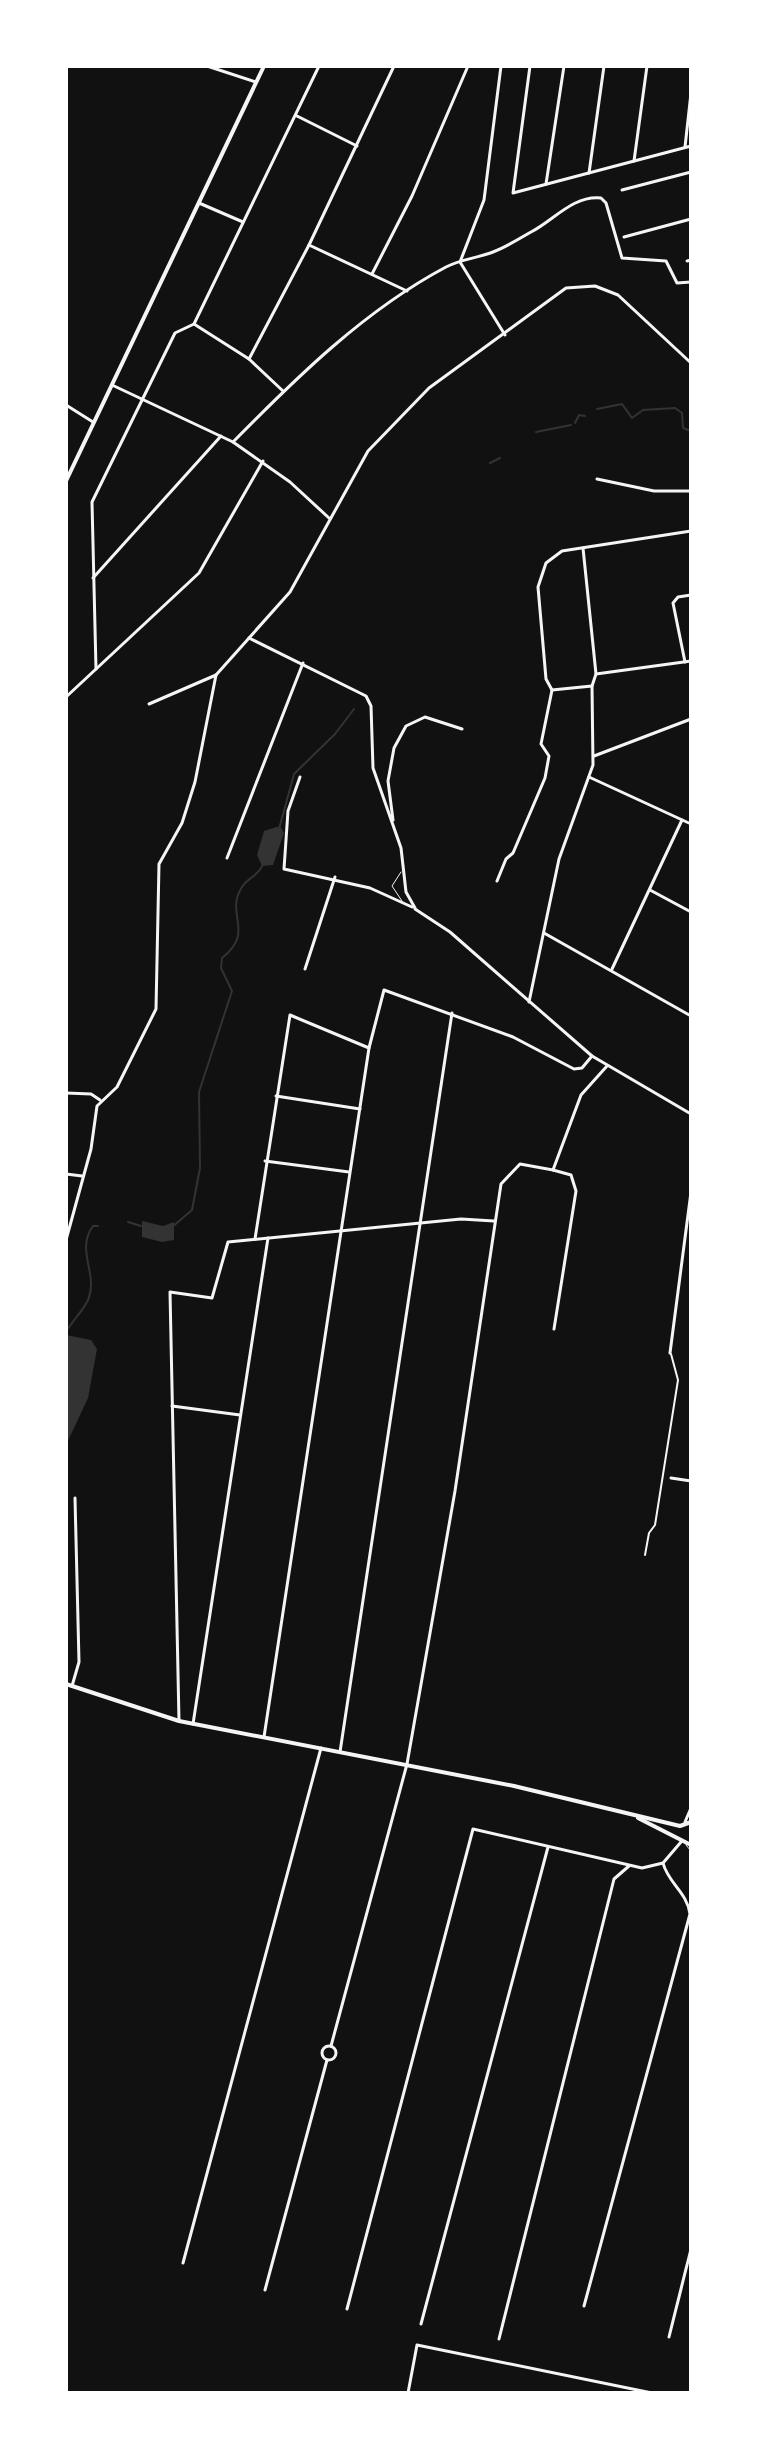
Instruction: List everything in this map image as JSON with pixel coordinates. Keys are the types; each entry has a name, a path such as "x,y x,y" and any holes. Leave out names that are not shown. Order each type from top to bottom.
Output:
{"main road":[{"path":"66,481 264,66"},
{"path":"66,1684 179,1721 407,1764 621,1812 685,1823 687,1844"},
{"path":"621,1812 687,1844"}],"street":[{"path":"207,66 256,82"},
{"path":"96,669 93,496 175,333 194,324 319,66"},
{"path":"249,359 309,245 394,66"},
{"path":"372,274 412,196 468,66"},
{"path":"460,262 484,200 501,66"},
{"path":"530,66 513,193 691,146"},
{"path":"546,184 564,66"},
{"path":"589,173 604,66"},
{"path":"634,161 647,66"},
{"path":"685,147 691,93"},
{"path":"297,116 357,146"},
{"path":"622,190 691,172"},
{"path":"233,442 283,391 346,335 408,291 460,262 494,252 547,224 560,210 597,197 607,206 622,258 666,261 677,283 691,282"},
{"path":"199,203 244,222"},
{"path":"624,237 691,219"},
{"path":"309,245 408,291"},
{"path":"460,262 505,335"},
{"path":"149,704 216,675 304,571 329,518 385,429 438,381 505,335 558,291 571,286 595,286 624,299 691,363"},
{"path":"194,324 249,359 283,391"},
{"path":"111,385 233,442 263,461 329,518"},
{"path":"66,405 93,422"},
{"path":"93,578 221,436"},
{"path":"66,697 199,573 263,461"},
{"path":"597,479 654,491 691,491"},
{"path":"497,881 506,859 513,853 545,778 549,756 541,744 552,690 544,673 540,578 553,557 562,551 691,531"},
{"path":"529,1002 563,844 594,756 592,686 596,674 583,548"},
{"path":"685,662 673,603 678,597 691,595"},
{"path":"249,638 366,696 371,706 373,768 393,824"},
{"path":"596,674 691,661"},
{"path":"227,858 303,663"},
{"path":"66,1240 100,1100 117,1087 156,1009 159,864 182,823 195,782 216,675"},
{"path":"552,690 592,686"},
{"path":"415,909 408,898 393,824 389,763 403,728 425,717 462,729"},
{"path":"594,756 691,719"},
{"path":"300,777 288,811 282,867 335,877 376,890 415,909 450,932 592,1056 691,1114"},
{"path":"589,777 691,824"},
{"path":"612,970 682,820"},
{"path":"305,969 335,877"},
{"path":"650,890 691,912"},
{"path":"544,933 691,1016"},
{"path":"264,1737 349,1172 369,1048 384,990 520,1040 574,1069 582,1068 592,1056"},
{"path":"340,1752 452,1013"},
{"path":"255,1239 290,1015 369,1048"},
{"path":"553,1170 581,1095 607,1066"},
{"path":"66,1093 91,1094 100,1100"},
{"path":"276,1096 360,1109"},
{"path":"265,1161 349,1172"},
{"path":"327,2060 336,2056 331,2046 407,1764 455,1491 494,1221 506,1175 520,1164 571,1175 576,1191 554,1329"},
{"path":"66,1174 83,1177"},
{"path":"645,1555 649,1533 655,1525 678,1380 670,1353 691,1192"},
{"path":"179,1721 170,1292 209,1300 215,1294 228,1242 421,1222 494,1221"},
{"path":"193,1724 268,1238"},
{"path":"172,1406 241,1415"},
{"path":"671,1478 691,1481"},
{"path":"72,1686 79,1662 75,1498"},
{"path":"183,2263 321,1748"},
{"path":"685,1823 691,1808"},
{"path":"347,2309 473,1829 611,1858 629,1866 663,1863 687,1844"},
{"path":"421,2324 548,1847"},
{"path":"584,2306 690,1914 686,1897 665,1873 663,1863"},
{"path":"499,2339 614,1879 629,1866"},
{"path":"265,2290 327,2060 322,2051 331,2046"},
{"path":"669,2337 691,2249"},
{"path":"408,2393 417,2345 652,2393"}],"lane":[{"path":"402,870 393,891 415,909"}],"shaded area":[{"path":"280,826 284,833 273,865 262,866 257,855 264,831"},
{"path":"142,1221 163,1226 174,1222 174,1240 162,1242 142,1237"},
{"path":"66,1335 91,1340 97,1349 88,1398 66,1445"}],"waterway":[{"path":"597,409 622,404 632,418 643,410 675,408 682,413 683,428 691,431"},
{"path":"575,423 579,415 585,416"},
{"path":"536,432 571,425"},
{"path":"490,463 500,458"},
{"path":"279,829 294,774 335,734 354,709"},
{"path":"171,1228 192,1210 200,1168 199,1092 232,991 221,968 222,958 232,948 239,931 237,897 244,884 263,864"},
{"path":"128,1222 141,1226"},
{"path":"66,1332 88,1300 91,1281 86,1244 93,1226 98,1226"}]}
